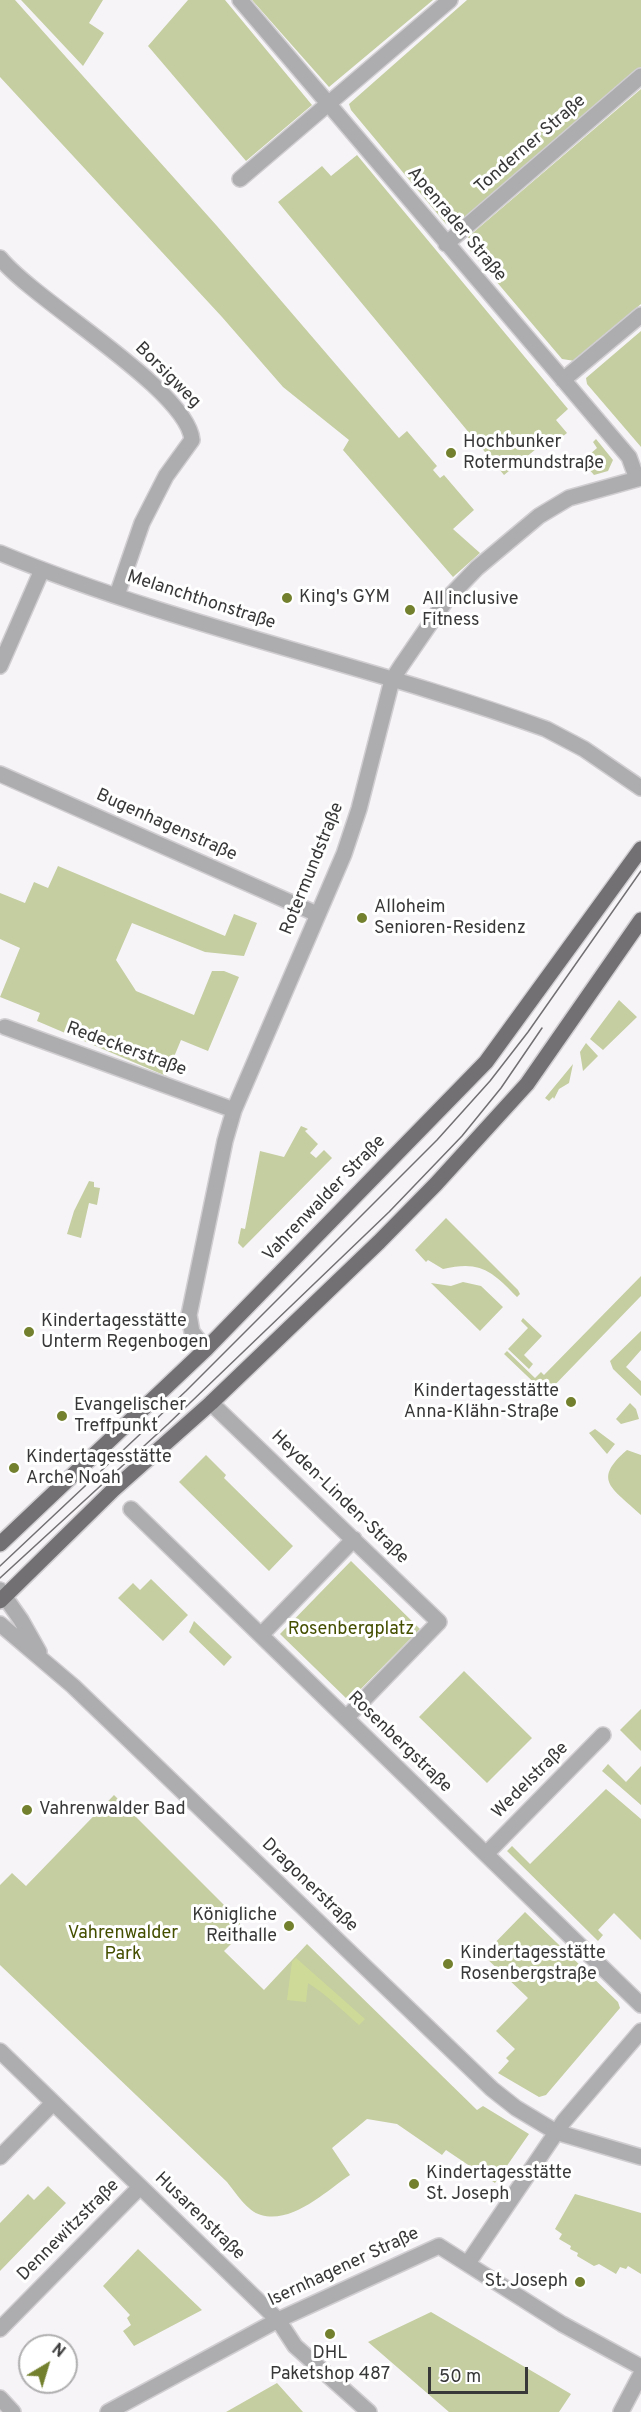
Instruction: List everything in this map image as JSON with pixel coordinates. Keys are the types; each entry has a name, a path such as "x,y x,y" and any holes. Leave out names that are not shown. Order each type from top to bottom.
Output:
{"main road":[{"name":"Vahrenwalder Straße","path":"0,1544 206,1349 486,1062 641,849"},
{"path":"2,1596 113,1491 211,1403 388,1233 527,1084 641,920"}],"street":[{"name":"Apenrader Straße","path":"240,0 629,457 639,479"},
{"path":"240,179 450,0"},
{"name":"Tonderner Straße","path":"446,244 641,76"},
{"name":"Borsigweg","path":"0,258 15,276 103,342 161,393 186,420 192,430 192,440 166,476 142,523 117,595"},
{"path":"564,381 641,315"},
{"name":"Rotermundstraße","path":"206,1349 192,1332 189,1315 225,1142 234,1110 344,854 357,817 392,680 447,599 504,544 539,516 569,498 639,479"},
{"name":"Melanchthonstraße","path":"0,553 42,570 117,595 546,729 584,749 641,788"},
{"path":"0,666 42,570"},
{"name":"Bugenhagenstraße","path":"0,774 317,914"},
{"name":"Redeckerstraße","path":"5,1027 234,1110"},
{"name":"Heyden-Linden-Straße","path":"211,1403 439,1622 346,1718"},
{"name":"Rosenbergstraße","path":"131,1509 641,2005"},
{"path":"261,1635 354,1539"},
{"name":"Dragonerstraße","path":"2,1596 21,1620 42,1658"},
{"name":"Dragonerstraße","path":"0,1624 42,1658 492,2089 516,2108 556,2132 641,2157"},
{"name":"Wedelstraße","path":"486,1854 603,1735"},
{"path":"468,2263 556,2132 641,2031"},
{"name":"Husarenstraße","path":"0,2051 278,2320 295,2346 369,2412"},
{"path":"0,2157 53,2103"},
{"name":"Dennewitzstraße","path":"0,2329 140,2187"},
{"name":"Isernhagener Straße","path":"108,2412 278,2320 433,2247 444,2248 562,2324 641,2367"},
{"path":"621,2412 641,2374"},
{"path":"0,2398 13,2412"}],"green space":[{"path":"0,0 15,0 217,226 399,438 407,431 437,466 433,470 440,478 444,475 474,510 453,529 480,553 453,577 343,450 349,440 283,387 222,317 0,77"},
{"path":"21,0 103,0 89,23 104,33 83,66"},
{"path":"188,0 225,0 312,105 246,161 148,46"},
{"path":"252,0 433,0 329,87"},
{"path":"467,0 641,0 641,68 455,226 446,224 351,110 349,104"},
{"path":"641,89 641,304 575,361 562,359 468,248 468,237"},
{"path":"357,155 568,409 556,420 567,433 546,450 541,445 504,475 278,202 322,166 331,176"},
{"path":"641,331 641,447 587,384 586,378"},
{"path":"596,439 613,460 608,471 594,475 582,461 597,448 593,442"},
{"path":"58,866 225,936 234,914 257,923 244,956 205,952 132,923 116,960 136,991 194,1015 212,971 224,971 239,977 208,1051 181,1040 166,1076 37,1021 40,1013 0,997 20,948 0,939 0,893 25,903 34,882 48,888"},
{"path":"619,1000 637,1017 603,1050 590,1039"},
{"path":"586,1043 598,1056 583,1071 580,1052"},
{"path":"573,1064 569,1083 559,1089 554,1099 553,1097 549,1101 545,1098"},
{"path":"301,1126 308,1129 305,1131 318,1144 310,1153 316,1158 324,1150 332,1158 243,1248 238,1243 241,1228 245,1229 260,1151 284,1157"},
{"path":"89,1181 94,1182 94,1187 100,1188 97,1205 89,1203 81,1238 67,1234 74,1211"},
{"path":"446,1218 518,1290 520,1294 517,1297 500,1280 485,1270 467,1266 443,1269 428,1260 426,1262 415,1250"},
{"path":"641,1276 641,1296 546,1394 504,1354 507,1351 535,1378 541,1372 544,1375"},
{"path":"463,1282 481,1286 503,1307 480,1331 431,1283 451,1286"},
{"path":"523,1318 542,1336 524,1355 533,1364 529,1369 508,1349 528,1328 521,1321"},
{"path":"641,1331 641,1350 626,1367 641,1381 641,1396 613,1369 610,1361"},
{"path":"630,1403 636,1409 639,1419 621,1424 616,1419"},
{"path":"595,1429 615,1444 607,1454 589,1433"},
{"path":"627,1450 641,1455 641,1515 615,1491 608,1477 610,1469"},
{"path":"206,1455 226,1475 224,1478 293,1546 269,1571 179,1482"},
{"name":"Rosenbergplatz","path":"351,1561 420,1629 349,1701 280,1634"},
{"path":"151,1579 188,1615 163,1641 118,1598 133,1583 140,1590"},
{"path":"194,1621 232,1657 224,1666 189,1632"},
{"path":"464,1671 532,1738 487,1783 419,1717"},
{"path":"641,1709 641,1751 620,1730"},
{"path":"608,1764 626,1782 641,1766 641,1805 602,1771"},
{"path":"606,1789 641,1819 641,1940 614,1913 598,1930 603,1935 598,1941 507,1851 512,1846 530,1864"},
{"name":"Vahrenwalder Park","path":"114,1795 240,1921 240,1935 224,1951 264,1990 307,1944 477,2110 483,2106 529,2134 495,2183 446,2150 442,2155 397,2124 367,2119 332,2148 350,2175 297,2211 273,2217 256,2213 242,2201 227,2182 0,1965 0,1885 12,1873 26,1886"},
{"path":"525,1912 618,2002 620,2008 546,2095 539,2097 498,2073 509,2061 506,2058 515,2049 496,2031 528,1998 483,1955"},
{"path":"48,2186 66,2203 0,2271 0,2223 28,2194 34,2200"},
{"path":"575,2194 641,2213 641,2274 628,2266 626,2269 620,2267 616,2274 599,2264 594,2266 577,2256 578,2253 570,2249 571,2246 559,2239 562,2234 555,2229"},
{"path":"138,2249 202,2310 134,2346 123,2331 131,2325 127,2318 130,2315 103,2286"},
{"path":"431,2312 571,2394 559,2412 449,2412 368,2342"},
{"path":"277,2383 303,2412 226,2412"}],"shaded area":[{"path":"296,1958 365,2019 359,2025 328,1997 308,1983 306,2002 287,2000 292,1962"}],"tram line":[{"path":"0,1566 186,1391 437,1140 490,1081 528,1032 641,871"},
{"path":"0,1578 168,1424 389,1212 462,1136 501,1088 542,1028"}],"place":[{"name":"Hochbunker Rotermundstraße","path":"451,453"},
{"name":"King's GYM","path":"287,598"},
{"name":"All inclusive Fitness","path":"410,610"},
{"name":"Alloheim Senioren-Residenz","path":"362,918"},
{"name":"Kindertagesstätte Unterm Regenbogen","path":"29,1332"},
{"name":"Kindertagesstätte Anna-Klähn-Straße","path":"571,1402"},
{"name":"Evangelischer Treffpunkt","path":"62,1416"},
{"name":"Kindertagesstätte Arche Noah","path":"14,1468"},
{"name":"Vahrenwalder Bad","path":"27,1810"},
{"name":"Königliche Reithalle","path":"289,1926"},
{"name":"Kindertagesstätte Rosenbergstraße","path":"448,1964"},
{"name":"Kindertagesstätte St. Joseph","path":"414,2184"},
{"name":"St. Joseph","path":"580,2282"},
{"name":"DHL Paketshop 487","path":"330,2334"}]}
